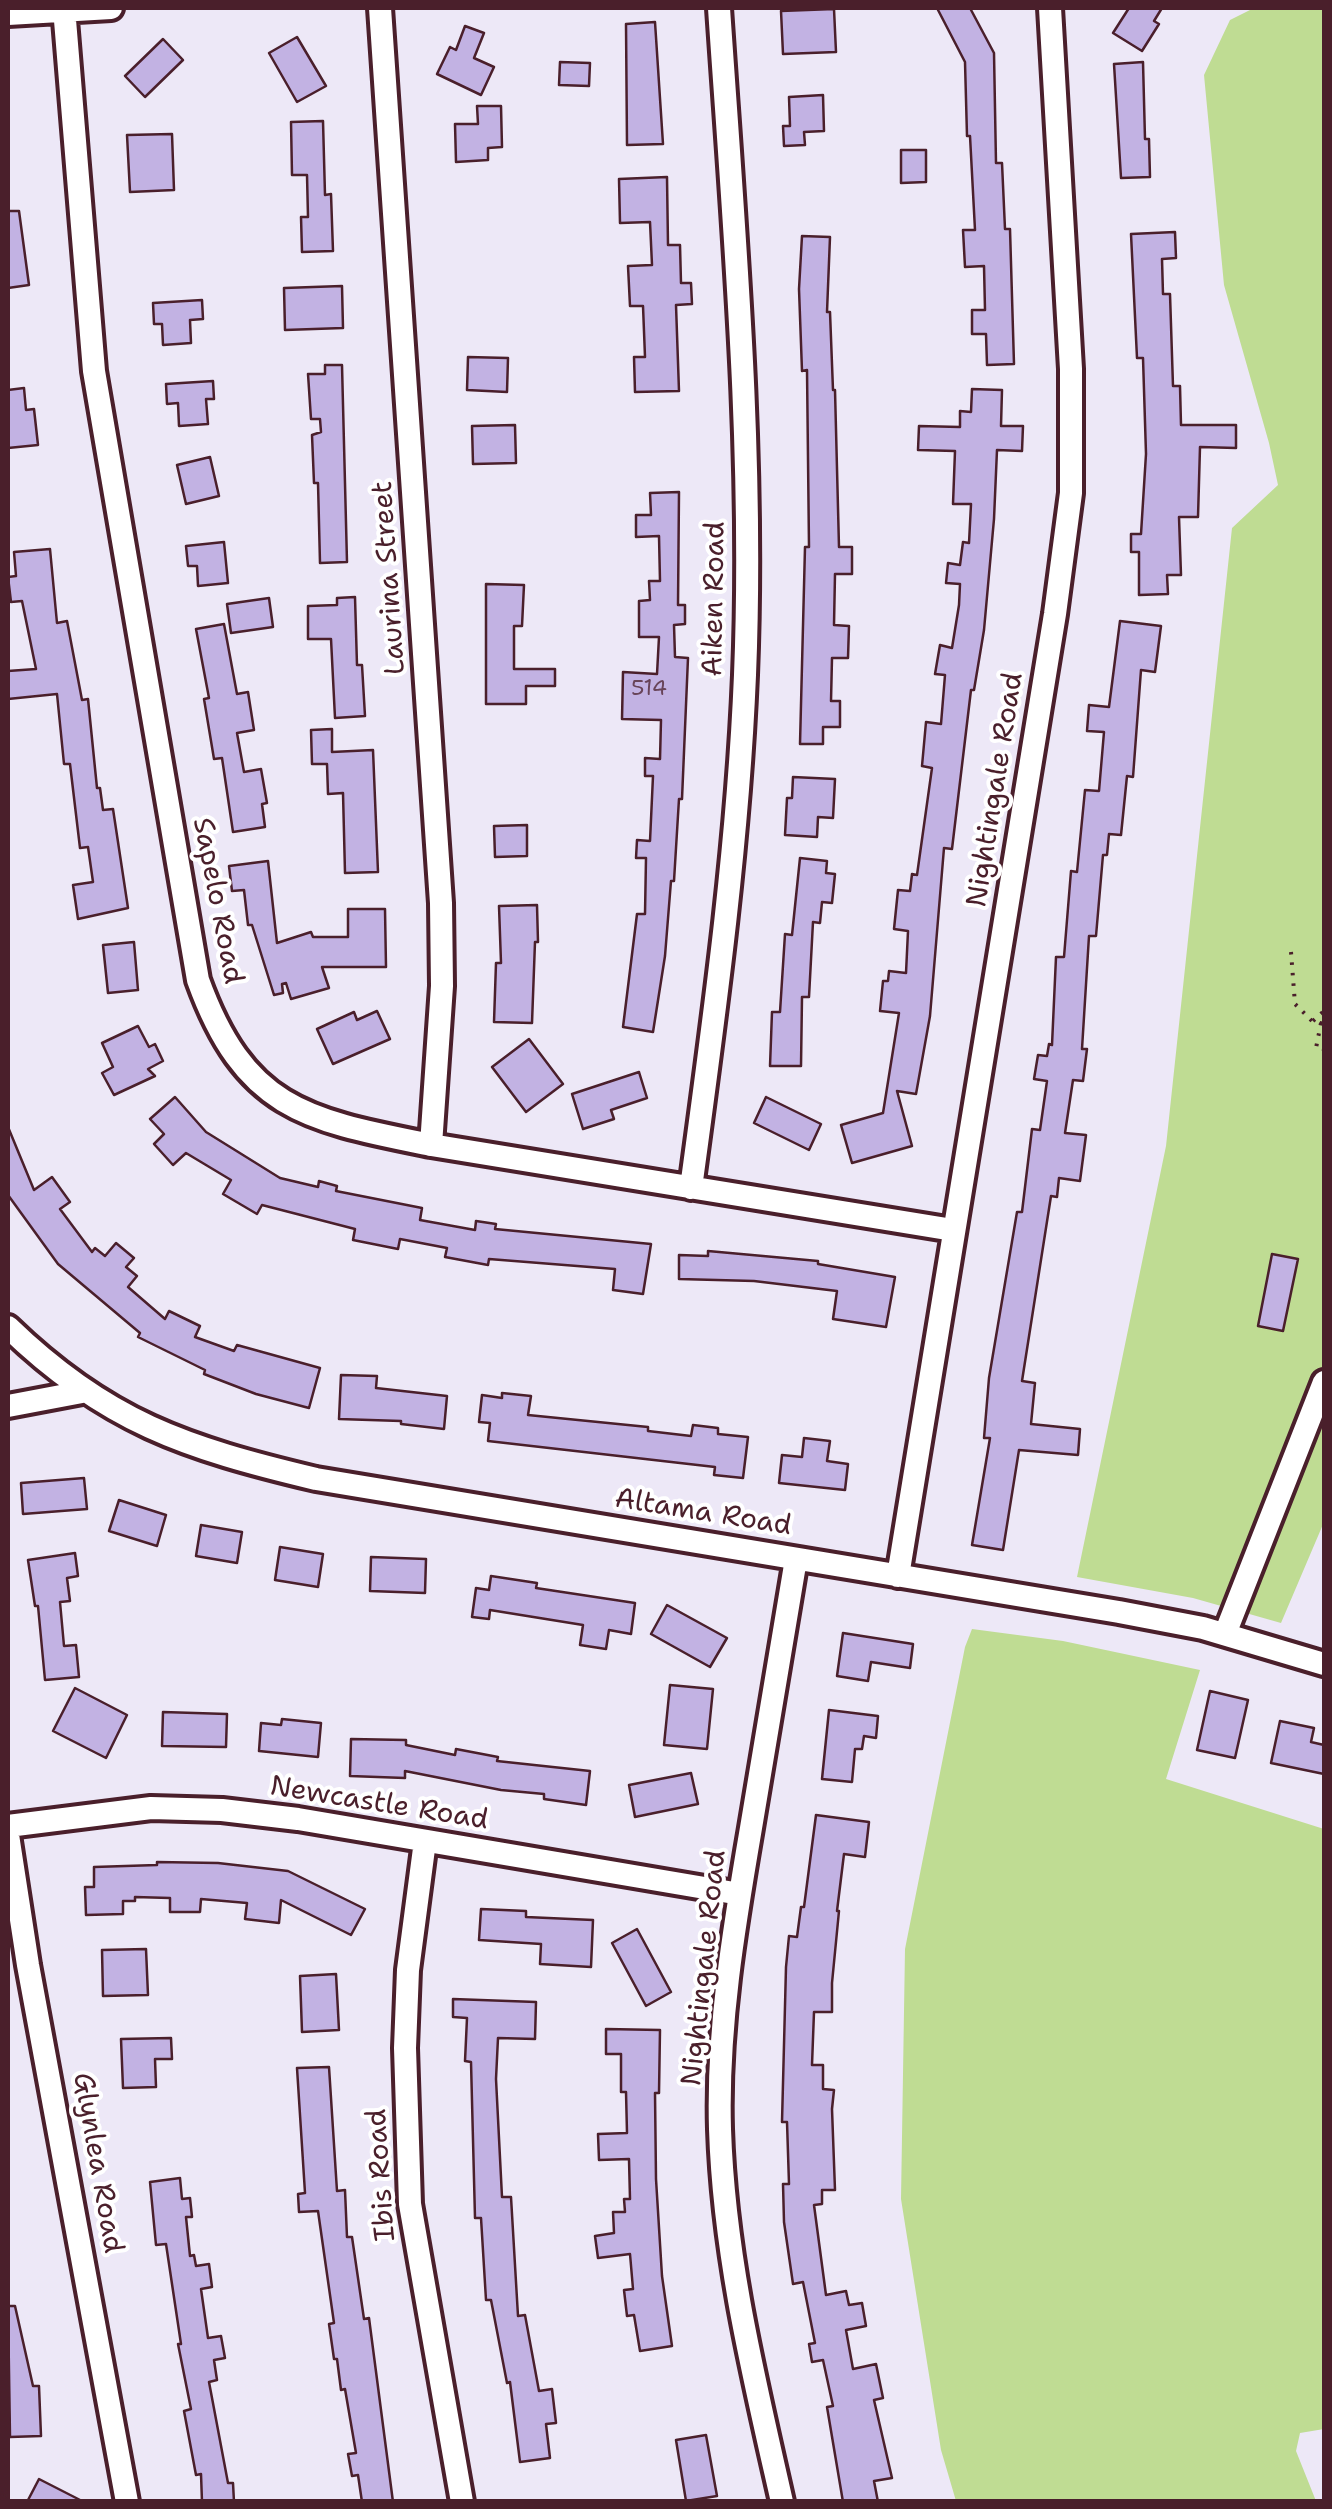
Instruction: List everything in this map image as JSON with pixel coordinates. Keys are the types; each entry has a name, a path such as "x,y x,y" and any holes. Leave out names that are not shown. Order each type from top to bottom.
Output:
{"street":[{"path":"8,14 111,8"},
{"name":"Laurina Street","path":"380,8 441,903 442,986 431,1145"},
{"name":"Aiken Road","path":"691,1188 726,932 745,676 744,388 719,8"},
{"name":"Nightingale Road","path":"898,1576 1072,493 1072,369 1050,8"},
{"name":"Sapelo Road","path":"64,9 94,371 198,980 212,1019 234,1053 262,1087 296,1110 348,1128 953,1230"},
{"path":"8,1327 41,1360 82,1392"},
{"path":"1225,1634 1324,1382"},
{"path":"8,1406 82,1392"},
{"name":"Altama Road","path":"82,1392 163,1436 300,1475 1119,1612 1225,1634 1324,1664"},
{"name":"Nightingale Road","path":"782,2502 742,2327 728,2231 720,2129 725,2004 796,1560"},
{"name":"Newcastle Road","path":"8,1826 151,1808 222,1810 740,1894"},
{"name":"Glynlea Road","path":"8,1835 28,1965 128,2502"},
{"name":"Ibis Road","path":"425,1841 408,1970 405,2048 410,2204 462,2502"}],"path":[{"path":"1291,952 1294,1004 1312,1021 1322,1023 1316,1048 1324,1049"},
{"path":"1312,1021 1324,1012"}],"green space":[{"path":"1254,8 1324,8 1324,1522 1281,1623 1193,1598 1077,1577 1166,1146 1232,528 1278,485 1224,285 1204,75 1230,20"},
{"path":"972,1629 1063,1641 1200,1670 1166,1779 1324,1829 1324,2429 1300,2433 1296,2451 1316,2501 956,2501 941,2450 901,2199 905,1949 965,1647"}],"building":[{"path":"937,8 970,8 994,53 996,163 1002,163 1005,229 1010,229 1014,364 987,365 986,334 972,334 972,310 985,310 984,266 965,267 963,230 975,230 965,62"},
{"path":"1129,8 1162,8 1154,21 1159,24 1142,51 1113,33"},
{"path":"834,9 836,52 783,54 781,11"},
{"path":"655,22 663,144 627,145 626,24"},
{"path":"465,26 484,33 474,58 494,67 481,95 437,74 450,47 456,50"},
{"path":"297,37 326,86 297,102 269,53"},
{"path":"163,39 183,60 145,97 125,76"},
{"path":"560,62 590,63 589,86 559,85"},
{"path":"1143,62 1150,177 1121,178 1114,64"},
{"path":"823,95 824,131 804,132 805,145 784,146 783,126 790,126 789,97"},
{"path":"477,106 501,106 502,147 488,148 488,160 456,162 455,124 478,124"},
{"path":"323,121 325,195 331,194 333,251 302,252 301,217 308,217 307,175 292,175 291,122"},
{"path":"172,134 174,190 130,192 127,135"},
{"path":"901,150 926,150 926,182 901,183"},
{"path":"667,177 668,245 680,245 681,283 691,283 692,304 676,305 679,391 635,392 634,357 645,357 643,306 630,306 628,266 652,265 650,222 620,223 619,179"},
{"path":"8,211 19,211 29,285 8,288"},
{"path":"1175,232 1176,258 1162,259 1163,294 1170,294 1173,386 1180,386 1181,425 1236,425 1236,448 1200,447 1198,517 1179,517 1181,575 1167,575 1168,594 1139,595 1139,552 1131,552 1131,534 1141,534 1146,454 1143,358 1137,358 1131,234"},
{"path":"802,236 830,237 827,312 835,390 839,547 852,547 852,574 835,574 834,625 849,626 848,658 832,658 831,701 840,701 840,727 823,727 823,744 800,744 805,547 809,547 807,370 802,371 799,289"},
{"path":"342,286 343,328 285,330 284,288"},
{"path":"202,300 203,319 190,320 191,343 163,345 162,324 154,324 153,303"},
{"path":"468,357 508,358 507,392 467,390"},
{"path":"325,365 342,365 347,562 320,563 312,435 321,432 320,419 311,419 308,374 325,374"},
{"path":"213,381 214,399 206,399 208,424 179,426 178,403 167,404 166,384"},
{"path":"24,388 26,410 34,409 38,445 8,448 8,390"},
{"path":"972,389 1002,390 1001,426 1023,426 1022,451 997,450 984,630 971,690 952,849 944,848 930,1016 916,1094 897,1091 912,1146 852,1163 841,1125 883,1113 899,1013 880,1011 883,981 888,981 889,971 906,973 908,931 894,929 898,890 910,891 912,874 917,875 932,768 922,766 926,722 941,724 945,675 935,674 940,645 952,648 960,584 946,583 948,563 960,565 963,542 969,543 971,504 953,504 955,451 918,450 919,426 960,427 960,411 971,412"},
{"path":"515,425 516,463 473,464 472,426"},
{"path":"210,457 219,496 186,504 177,465"},
{"path":"679,492 678,605 685,605 685,624 674,625 675,657 688,658 682,799 653,1032 623,1027 637,914 645,914 646,858 636,858 637,840 650,841 653,776 645,776 645,758 660,759 661,720 622,719 623,672 657,674 659,637 639,637 639,601 650,600 649,581 660,581 659,536 636,537 636,515 651,515 650,493"},
{"path":"224,542 228,583 198,586 197,566 188,566 186,546"},
{"path":"50,549 57,623 67,621 82,700 88,699 97,788 103,810 113,809 128,908 78,919 73,885 93,882 88,847 80,848 70,764 64,764 57,694 8,699 8,671 36,669 22,601 11,602 8,577 16,576 14,552"},
{"path":"486,584 524,585 522,626 514,626 514,669 555,669 555,686 526,686 526,704 486,704"},
{"path":"355,597 357,665 362,665 365,716 335,718 331,639 308,639 308,606 337,605 337,598"},
{"path":"269,598 273,627 231,633 227,604"},
{"path":"1120,621 1161,626 1155,672 1141,670 1133,777 1127,776 1121,835 1109,834 1107,855 1103,855 1096,936 1089,936 1082,1049 1087,1049 1083,1081 1073,1080 1065,1133 1086,1135 1080,1181 1059,1178 1057,1197 1051,1196 1022,1381 1035,1383 1031,1424 1080,1429 1078,1455 1019,1450 1003,1550 972,1545 990,1438 984,1438 989,1378 1017,1212 1022,1212 1032,1129 1040,1130 1047,1081 1034,1079 1038,1055 1047,1056 1049,1044 1052,1045 1056,957 1064,957 1071,871 1077,872 1085,790 1099,791 1104,732 1087,731 1089,705 1109,707"},
{"path":"224,624 237,694 248,692 254,730 237,733 244,772 261,769 267,803 262,804 265,827 233,832 222,758 214,759 204,699 209,698 196,629"},
{"path":"332,729 332,752 373,750 378,872 345,873 343,793 328,794 327,764 312,764 311,730"},
{"path":"793,777 835,779 833,818 818,817 817,837 785,835 787,798 792,798"},
{"path":"527,825 527,856 495,857 494,826"},
{"path":"800,858 827,861 826,873 835,874 832,903 822,902 820,923 813,922 809,997 802,997 801,1066 770,1066 772,1012 780,1012 785,934 792,935"},
{"path":"268,861 277,943 311,932 313,937 348,937 348,909 385,909 386,967 322,967 329,988 291,999 286,983 282,984 283,993 274,995 252,925 248,925 244,890 232,891 229,866"},
{"path":"537,905 532,1023 494,1022 496,963 501,963 499,906"},
{"path":"134,942 138,990 108,993 103,945"},
{"path":"377,1011 390,1039 333,1064 317,1029 354,1012 357,1020"},
{"path":"138,1026 149,1047 155,1044 163,1061 148,1069 155,1076 114,1095 102,1073 113,1067 102,1043"},
{"path":"529,1039 563,1084 526,1112 492,1067"},
{"path":"639,1072 647,1098 611,1110 614,1119 583,1129 572,1094"},
{"path":"175,1097 206,1132 280,1178 318,1187 319,1181 337,1186 336,1191 422,1208 420,1220 475,1230 476,1221 496,1224 495,1229 651,1244 643,1294 613,1290 615,1269 489,1259 488,1265 445,1257 447,1248 400,1239 398,1249 353,1240 355,1229 262,1205 257,1214 223,1194 231,1180 186,1153 173,1165 154,1144 164,1134 150,1119"},
{"path":"766,1097 821,1124 809,1150 754,1123"},
{"path":"8,1127 34,1190 52,1177 70,1202 60,1209 92,1252 95,1248 105,1256 116,1243 134,1258 126,1267 137,1276 128,1287 165,1319 169,1311 200,1326 195,1337 234,1351 237,1345 320,1368 309,1408 256,1394 204,1374 205,1370 138,1337 140,1333 58,1264 8,1195"},
{"path":"708,1251 818,1261 895,1277 886,1327 833,1319 837,1291 754,1281 679,1279 679,1255 708,1256"},
{"path":"1272,1254 1298,1259 1283,1331 1258,1326"},
{"path":"341,1375 377,1376 376,1388 447,1396 444,1429 401,1421 339,1419"},
{"path":"502,1393 531,1396 528,1415 648,1427 648,1431 691,1436 693,1425 718,1428 718,1434 748,1437 743,1478 714,1475 715,1467 488,1441 490,1423 479,1422 482,1395 502,1398"},
{"path":"804,1438 830,1441 827,1461 848,1464 845,1490 779,1483 782,1455 802,1457"},
{"path":"84,1478 87,1509 23,1514 21,1483"},
{"path":"119,1500 166,1515 157,1546 109,1531"},
{"path":"201,1525 242,1532 237,1563 196,1556"},
{"path":"280,1547 323,1554 318,1587 275,1580"},
{"path":"75,1553 78,1576 67,1578 70,1601 60,1602 64,1646 76,1645 79,1677 45,1680 38,1606 28,1560"},
{"path":"371,1557 426,1559 425,1593 370,1591"},
{"path":"491,1576 537,1583 536,1588 635,1603 631,1634 609,1630 606,1649 580,1645 583,1625 490,1610 489,1619 472,1617 476,1588 489,1590"},
{"path":"667,1605 727,1638 710,1667 651,1634"},
{"path":"843,1633 913,1644 910,1668 871,1662 868,1681 837,1676"},
{"path":"670,1685 713,1689 707,1749 664,1745"},
{"path":"75,1688 127,1715 106,1758 53,1731"},
{"path":"1210,1691 1248,1700 1235,1758 1197,1750"},
{"path":"829,1710 878,1716 876,1738 864,1736 862,1749 855,1749 852,1782 822,1779"},
{"path":"163,1712 227,1714 226,1747 162,1746"},
{"path":"282,1719 321,1723 318,1757 259,1751 261,1723 281,1725"},
{"path":"1280,1721 1314,1728 1311,1742 1324,1745 1324,1774 1271,1763"},
{"path":"351,1739 406,1740 406,1745 455,1755 456,1749 498,1757 497,1761 590,1771 586,1805 544,1799 544,1794 501,1790 405,1771 405,1778 350,1776"},
{"path":"691,1773 698,1804 635,1817 629,1785"},
{"path":"816,1815 869,1822 865,1857 844,1854 832,2012 814,2012 812,2065 823,2065 823,2089 834,2090 835,2190 822,2190 822,2204 814,2205 826,2295 846,2291 849,2305 862,2303 866,2326 846,2330 853,2369 876,2364 883,2398 874,2400 892,2478 874,2481 878,2502 843,2502 827,2407 833,2406 823,2360 812,2362 809,2344 815,2343 803,2282 793,2284 784,2222 783,2184 789,2184 787,2122 782,2122 786,1967 789,1936 797,1937 804,1907"},
{"path":"218,1863 288,1871 365,1909 351,1935 281,1900 279,1923 245,1919 247,1903 201,1899 200,1912 170,1912 170,1898 135,1897 135,1901 123,1901 123,1914 86,1915 85,1887 94,1887 94,1867"},
{"path":"481,1909 526,1911 526,1917 593,1920 591,1967 540,1964 541,1944 479,1940"},
{"path":"637,1929 671,1992 646,2006 612,1943"},
{"path":"146,1949 148,1995 103,1996 102,1950"},
{"path":"336,1974 339,2030 302,2032 300,1976"},
{"path":"453,1999 536,2002 535,2039 498,2038 496,2079 502,2197 511,2197 518,2316 525,2315 539,2391 552,2389 556,2423 546,2424 550,2458 520,2462 510,2382 507,2383 491,2300 486,2300 481,2218 475,2218 471,2062 465,2061 467,2018 453,2017"},
{"path":"606,2029 660,2030 659,2093 655,2093 656,2179 662,2276 672,2346 640,2351 634,2315 627,2316 624,2290 633,2289 630,2254 598,2258 595,2236 614,2233 613,2212 625,2212 624,2199 630,2199 629,2159 599,2160 598,2134 627,2133 621,2054 606,2054"},
{"path":"171,2038 172,2059 155,2059 156,2087 123,2088 121,2039"},
{"path":"329,2067 337,2191 345,2190 347,2237 352,2237 364,2319 369,2318 393,2502 362,2502 358,2475 352,2476 348,2454 356,2453 345,2389 341,2390 334,2359 329,2324 334,2323 318,2211 299,2212 298,2194 305,2193 297,2068"},
{"path":"180,2178 182,2199 190,2198 192,2217 186,2217 190,2256 194,2255 196,2266 209,2264 212,2287 201,2289 208,2338 221,2336 225,2358 214,2360 217,2380 209,2382 234,2502 202,2502 201,2474 196,2475 184,2411 191,2409 178,2344 166,2244 156,2245 150,2182"},
{"path":"8,2306 15,2306 33,2386 39,2386 41,2436 10,2437"},
{"path":"706,2435 717,2496 686,2501 676,2440"},
{"path":"39,2479 84,2502 27,2502"}]}
